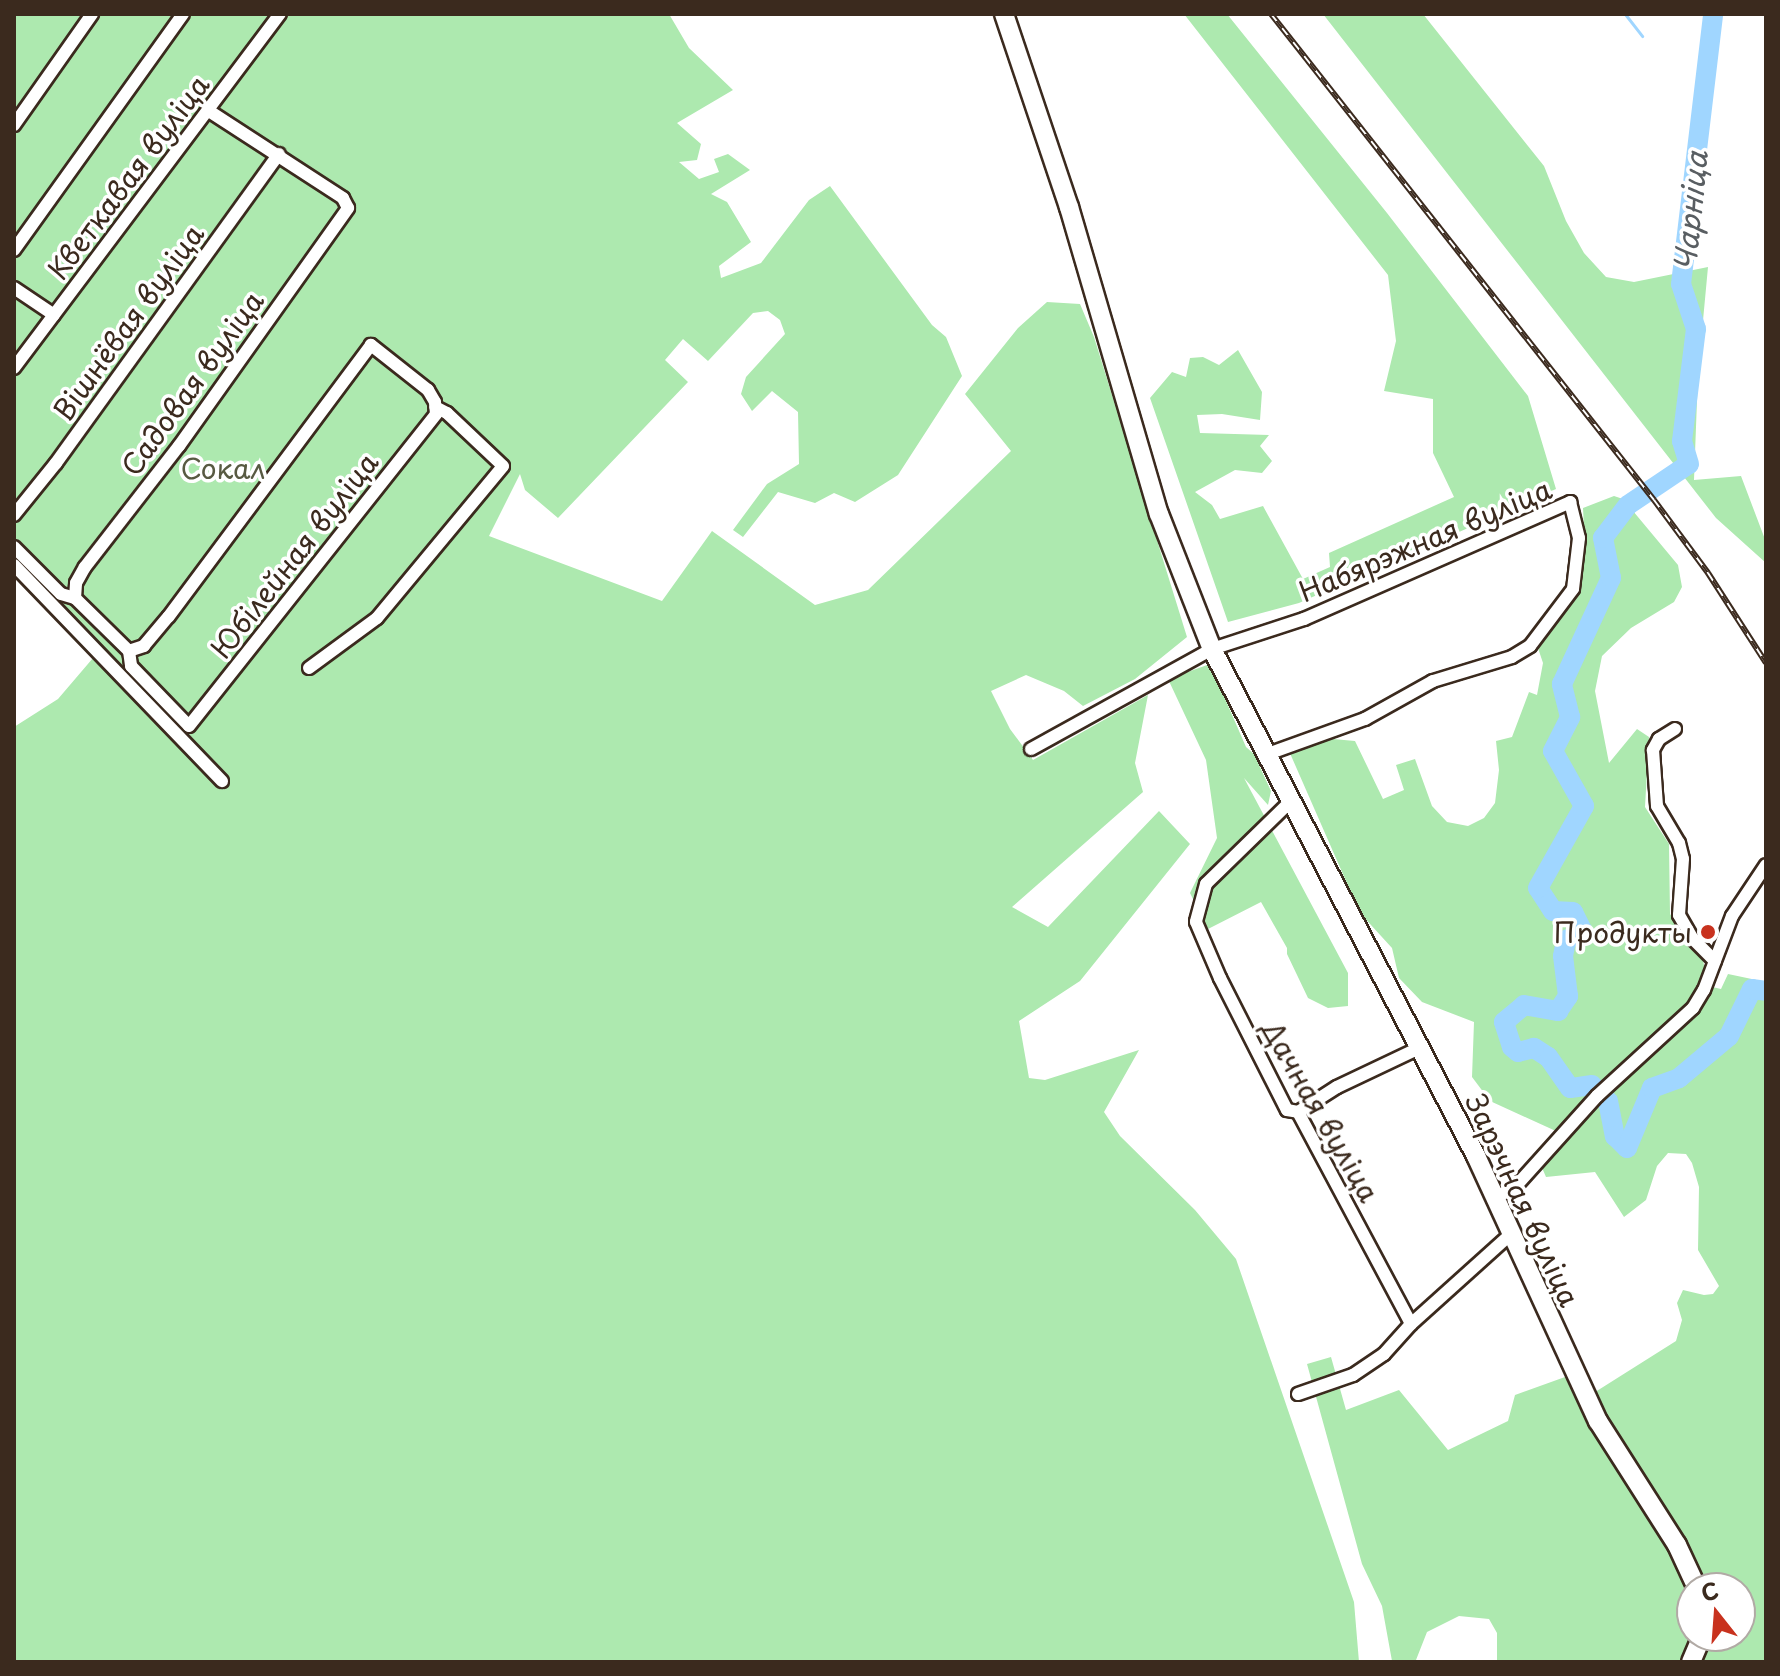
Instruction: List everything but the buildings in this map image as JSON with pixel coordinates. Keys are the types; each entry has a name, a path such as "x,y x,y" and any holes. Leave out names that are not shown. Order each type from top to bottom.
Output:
{"street":[{"path":"14,125 92,14"},
{"path":"14,250 183,14"},
{"name":"Кветкавая вуліца","path":"14,368 280,14"},
{"name":"Зарэчная вуліца","path":"1004,14 1069,207 1159,514 1212,649 1497,1197 1511,1234 1598,1421 1677,1545 1690,1572"},
{"path":"209,111 279,154"},
{"name":"Садовая вуліца","path":"75,598 76,583 85,567 179,446 348,208 343,198 279,154"},
{"name":"Вішнёвая вуліца","path":"14,515 56,463 279,154"},
{"path":"14,288 54,315"},
{"path":"14,547 61,594 75,598 129,651 144,646 371,345 428,390 436,411 447,413 503,466 377,618 309,668"},
{"name":"Юбілейная вуліца","path":"129,651 131,666 189,726 436,411"},
{"name":"Набярэжная вуліца","path":"1031,749 1212,649 1304,619 1570,502 1579,538 1573,589 1530,646 1512,657 1433,681 1365,719 1268,754"},
{"path":"14,565 222,781"},
{"path":"98,650 113,636"},
{"path":"1675,729 1659,739 1653,750 1657,806 1679,843 1683,859 1679,915 1693,939 1715,961"},
{"name":"Дачная вуліца","path":"1292,800 1206,884 1197,913 1199,931 1287,1110 1298,1112 1411,1324"},
{"path":"1497,1197 1516,1186 1597,1096 1685,1017 1704,990 1732,916 1766,865"},
{"path":"1298,1112 1337,1087 1419,1048"},
{"path":"1298,1394 1353,1375 1384,1354 1411,1324 1511,1234"}],"green space":[{"name":"Сокал","path":"14,14 669,14 689,48 733,90 677,123 701,144 697,160 679,162 699,179 719,172 714,159 728,154 750,170 711,194 727,202 751,242 719,266 721,278 761,263 809,200 830,186 932,325 946,337 962,376 898,475 855,502 834,493 815,503 778,492 743,537 733,530 767,484 799,464 798,412 772,391 752,411 741,394 746,377 785,334 780,320 768,311 753,313 708,361 683,339 665,360 688,382 558,518 525,490 520,474 489,536 662,601 712,531 815,605 868,590 1011,451 965,394 1018,328 1047,302 1080,304 1094,337 1187,637 1135,679 1083,706 1064,691 1026,675 991,691 1010,729 1033,760 1148,695 1135,763 1143,792 1012,907 1048,927 1159,811 1190,844 1080,981 1019,1021 1029,1078 1045,1080 1139,1050 1104,1112 1120,1136 1195,1210 1236,1259 1354,1602 1359,1662 14,1662 14,727 58,699 93,658 142,697 140,689 14,556"},
{"path":"1184,14 1227,14 1387,213 1528,396 1556,489 1299,603 1228,622 1150,398 1172,372 1186,377 1190,358 1203,357 1219,365 1238,350 1262,392 1260,420 1222,414 1197,415 1200,433 1269,435 1260,446 1272,461 1262,473 1235,470 1195,492 1212,505 1220,519 1263,506 1303,579 1330,567 1329,553 1454,497 1433,453 1433,399 1384,391 1396,341 1388,275"},
{"path":"1323,14 1423,14 1544,166 1566,221 1584,253 1606,277 1634,282 1708,267 1698,374 1694,480 1741,476 1766,542 1766,563 1716,518"},
{"path":"1614,496 1623,499 1678,565 1682,587 1674,602 1631,628 1602,656 1595,691 1609,763 1637,729 1649,737 1645,807 1669,844 1670,914 1703,960 1708,986 1721,989 1728,974 1766,982 1766,1662 1700,1662 1703,1652 1756,1652 1756,1572 1695,1572 1592,1394 1676,1341 1682,1320 1677,1303 1683,1290 1713,1294 1719,1286 1698,1250 1699,1187 1692,1163 1686,1154 1668,1153 1657,1166 1646,1200 1624,1217 1595,1172 1546,1177 1540,1163 1558,1132 1490,1101 1472,1077 1474,1022 1422,1002 1399,978 1392,948 1360,913 1289,751 1322,738 1355,741 1383,799 1404,790 1396,765 1415,759 1432,806 1447,822 1468,826 1484,818 1495,803 1499,770 1496,741 1512,737 1529,692 1537,695 1543,663 1536,642 1581,589 1585,549 1583,508"},
{"path":"1210,664 1246,747 1254,754 1271,791 1268,805 1244,778 1348,973 1348,1006 1328,1008 1308,998 1287,948 1261,902 1208,929 1190,893 1217,838 1206,760 1168,679"},
{"path":"1331,1357 1346,1410 1399,1390 1448,1450 1508,1421 1515,1395 1565,1377 1680,1572 1676,1572 1676,1652 1686,1652 1681,1662 1497,1662 1497,1633 1489,1619 1459,1616 1427,1632 1416,1660 1392,1661 1382,1606 1362,1564 1307,1364"}],"waterway":[{"path":"1625,14 1642,36"},
{"name":"Чарніца","path":"1592,1085 1570,1088 1548,1057 1534,1048 1518,1052 1512,1047 1504,1022 1524,1005 1558,1011 1568,996 1563,956 1566,940 1583,932 1573,912 1553,911 1538,888 1584,806 1553,751 1570,717 1562,684 1611,578 1603,538 1628,505 1689,464 1682,441 1696,329 1681,284 1713,14"},
{"name":"Чарніца","path":"1608,1101 1615,1136 1627,1148 1652,1088 1679,1078 1729,1036 1752,989 1766,991"}],"railway":[{"path":"1271,14 1654,500 1708,573 1766,663"}],"place":[{"name":"Продукты","path":"1708,932"}]}
